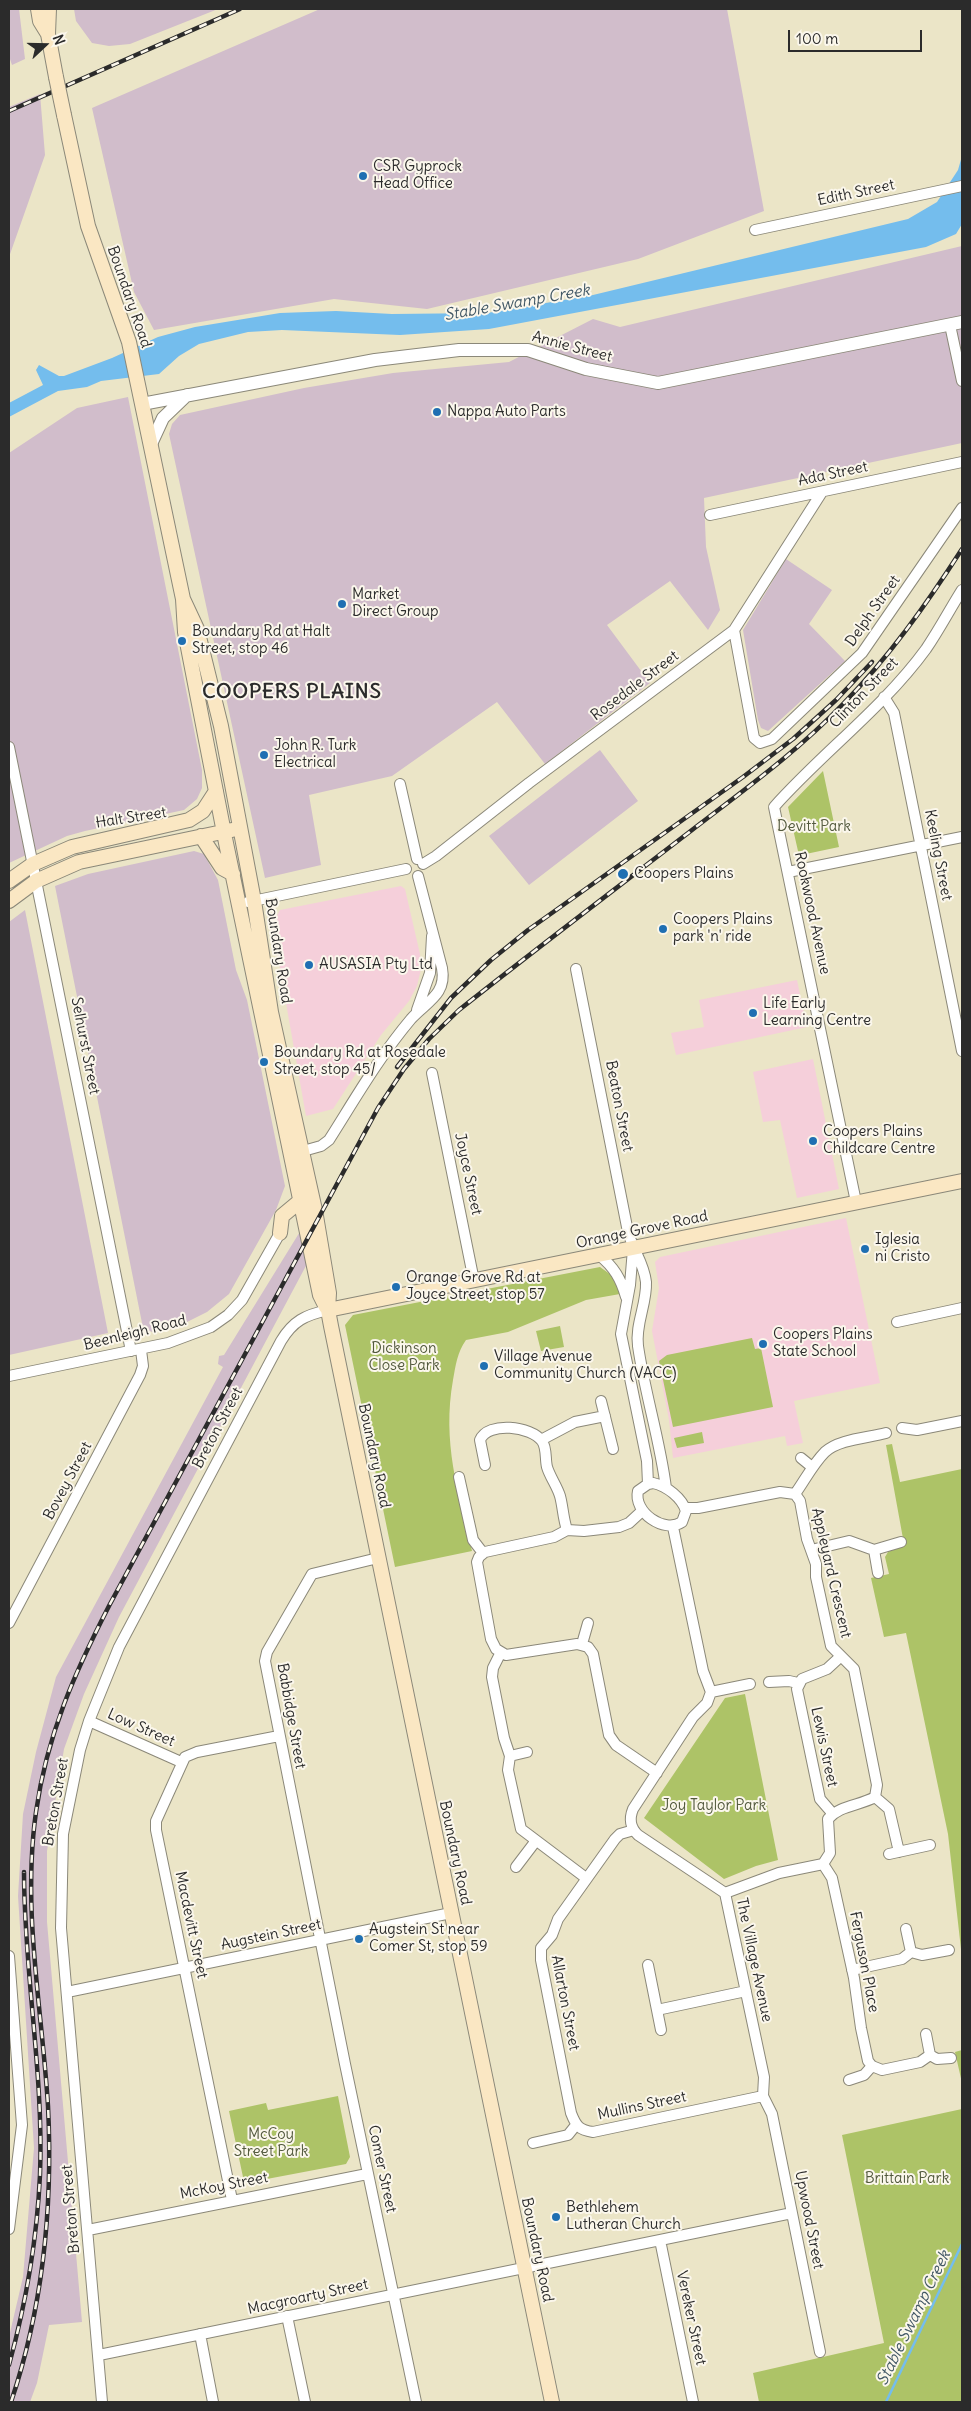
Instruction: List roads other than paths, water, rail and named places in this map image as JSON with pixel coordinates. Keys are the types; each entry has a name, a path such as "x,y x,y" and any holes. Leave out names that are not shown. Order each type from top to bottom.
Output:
{"main road":[{"name":"Boundary Road","path":"38,9 40,20 48,34"},
{"name":"Boundary Road","path":"49,9 48,34 88,226 129,342 138,383 184,599 185,632 223,827 320,1295 328,1310"},
{"name":"Boundary Road","path":"184,599 197,629 214,695 254,901 271,1012 303,1151 329,1293 328,1310 552,2402"},
{"path":"168,825 197,816 216,791"},
{"name":"Halt Street","path":"9,881 33,864 59,852 89,842 168,825 188,830 239,824"},
{"name":"Halt Street","path":"9,901 36,881 79,862 201,836 223,827"},
{"path":"201,836 222,868 233,874"},
{"name":"Orange Grove Road","path":"328,1310 962,1181"},
{"path":"280,1233 282,1216 300,1201"}],"street":[{"name":"Edith Street","path":"755,230 962,186"},
{"path":"956,323 962,381"},
{"name":"Annie Street","path":"142,404 375,360 458,350 528,350 586,370 658,383 956,323"},
{"path":"151,444 163,418 187,395"},
{"name":"Ada Street","path":"710,515 962,462"},
{"name":"Rosedale Street","path":"420,861 436,856 529,783 734,630 822,492"},
{"name":"Delph Street","path":"734,630 754,738 760,743 772,739 862,653 962,508"},
{"name":"Clinton Street","path":"774,807 789,789 884,697 925,649 962,590"},
{"name":"Keeling Street","path":"884,697 894,713 962,1051"},
{"name":"Selhurst Street","path":"9,747 136,1350"},
{"path":"400,784 420,861 422,872 418,876"},
{"name":"Rookwood Avenue","path":"774,807 856,1202"},
{"path":"788,872 962,837"},
{"path":"406,868 409,861 420,861"},
{"path":"239,904 406,868"},
{"path":"406,868 410,875 418,876"},
{"path":"303,1151 321,1146 329,1140 386,1048 416,1014 438,994 443,982 438,947 432,936 418,876"},
{"name":"Beaton Street","path":"576,970 632,1249"},
{"name":"Joyce Street","path":"432,1073 474,1281"},
{"name":"Beenleigh Road","path":"9,1376 136,1350 191,1336 211,1327 228,1315 242,1300 280,1233"},
{"path":"632,1249 630,1285 626,1298 621,1334 647,1461 648,1484"},
{"path":"632,1249 642,1263 646,1281 645,1299 637,1333 638,1345 660,1444 666,1488"},
{"path":"599,1255 612,1266 622,1282 626,1298"},
{"path":"897,1322 962,1308"},
{"name":"Breton Street","path":"102,2402 61,1928 63,1834 80,1750 119,1647 281,1341 291,1326 299,1319 328,1310"},
{"name":"Bovey Street","path":"9,1623 140,1376 143,1366 136,1350"},
{"path":"601,1401 613,1449"},
{"path":"541,1440 574,1422 605,1416"},
{"path":"902,1428 917,1430 962,1421"},
{"path":"485,1465 480,1440 488,1432 505,1427 513,1427 535,1435 541,1440 545,1448 548,1471 560,1498 562,1516 567,1530"},
{"path":"795,1494 812,1467 827,1450 838,1445 886,1433"},
{"path":"801,1458 812,1467"},
{"path":"459,1477 473,1540 483,1553"},
{"path":"648,1484 659,1484 682,1502 685,1508 684,1520 673,1527 668,1526 642,1511 637,1501 637,1494 642,1487 648,1484"},
{"name":"Appleyard Crescent","path":"685,1508 698,1508 780,1492 795,1494 800,1501 831,1646 840,1657 851,1664 856,1675 877,1785 875,1797"},
{"path":"642,1511 629,1523 619,1527 584,1532 567,1530 554,1538 483,1553 477,1562 491,1639 501,1652 513,1654 582,1644 588,1647 593,1654 604,1720 612,1739 657,1773"},
{"path":"634,1830 630,1820 631,1813 693,1716 707,1703 711,1692 704,1671 673,1527"},
{"path":"811,1550 849,1541 874,1550 901,1542"},
{"path":"874,1550 878,1573"},
{"name":"Babbidge Street","path":"320,1940 265,1661 267,1652 312,1574 378,1558"},
{"path":"582,1644 588,1623"},
{"path":"501,1652 493,1668 492,1677 504,1738 510,1756 508,1770 519,1824 523,1833 586,1878"},
{"path":"769,1682 789,1681 798,1683 812,1674 827,1669 840,1657"},
{"name":"Lewis Street","path":"798,1683 797,1689 820,1800 833,1814"},
{"path":"711,1692 750,1684"},
{"name":"Low Street","path":"90,1722 181,1762"},
{"path":"181,1762 185,1757 197,1752 279,1736"},
{"path":"510,1756 528,1752"},
{"name":"Macdevitt Street","path":"181,1762 156,1821 156,1830 232,2200"},
{"path":"724,1893 779,1873 823,1864 830,1853 828,1819 833,1814 875,1797 889,1810 899,1852"},
{"name":"Allarton Street","path":"576,2125 571,2113 540,1954 544,1942 552,1935 558,1919 586,1878 618,1836 634,1830"},
{"name":"The Village Avenue","path":"634,1830 724,1893 764,2077 763,2096"},
{"path":"516,1867 535,1842"},
{"path":"888,1854 930,1845"},
{"name":"Ferguson Place","path":"823,1864 832,1878 852,1970 868,2061 872,2066"},
{"name":"Augstein Street","path":"66,1992 451,1913"},
{"path":"906,1928 911,1952"},
{"name":"Comer Street","path":"320,1940 367,2174 416,2402"},
{"path":"911,1952 922,1955 949,1950"},
{"path":"852,1970 902,1959 911,1952"},
{"path":"9,1956 22,2125 9,2230"},
{"path":"648,1965 661,2030"},
{"path":"657,2010 746,1991"},
{"path":"926,2034 930,2055"},
{"path":"849,2080 864,2075 872,2066 882,2070 920,2062 930,2055"},
{"path":"930,2055 937,2058 951,2058"},
{"name":"Mullins Street","path":"576,2125 583,2131 593,2132 763,2096"},
{"name":"Upwood Street","path":"763,2096 772,2114 820,2352"},
{"path":"533,2143 568,2135 576,2125"},
{"name":"McKoy Street","path":"88,2230 367,2174"},
{"name":"Macgroarty Street","path":"99,2355 792,2213"},
{"name":"Vereker Street","path":"660,2240 693,2402"},
{"path":"288,2316 304,2402"},
{"path":"200,2334 213,2402"}],"water":[{"path":"962,156 962,224 956,234 926,247 489,329 400,335 282,330 248,332 199,344 179,356 159,374 101,381 87,387 58,391 9,417 9,403 43,385 36,370 39,365 59,376 64,376 112,358 158,337 195,327 280,313 336,311 392,314 487,313 593,295 908,219 937,202 958,170"}],"waterway":[{"name":"Stable Swamp Creek","path":"886,2402 962,2244"}],"railway":[{"path":"9,111 240,9"},
{"path":"11,2402 31,2330 38,2293 47,2219 49,2181 48,2106 32,1922 32,1849 36,1812 47,1756 64,1704 85,1654 110,1604 378,1108 404,1069 429,1039 459,1010 750,785 825,722 876,668 921,610 962,549"},
{"path":"397,1067 451,998 491,960 528,930 743,777 793,739 836,700 872,662"},
{"path":"9,2365 30,2271 40,2175 37,2061 27,1948 24,1872"}],"place":[{"name":"CSR Gyprock Head Office","path":"363,176"},
{"name":"Nappa Auto Parts","path":"437,412"},
{"name":"Market Direct Group","path":"342,604"},
{"name":"Boundary Rd at Halt Street, stop 46","path":"182,641"},
{"name":"John R. Turk Electrical","path":"264,755"},
{"name":"Coopers Plains","path":"623,874"},
{"name":"Coopers Plains park 'n' ride","path":"663,929"},
{"name":"AUSASIA Pty Ltd","path":"309,965"},
{"name":"Life Early Learning Centre","path":"753,1013"},
{"name":"Boundary Rd at Rosedale Street, stop 45/","path":"264,1062"},
{"name":"Coopers Plains Childcare Centre","path":"813,1141"},
{"name":"Iglesia ni Cristo","path":"865,1249"},
{"name":"Orange Grove Rd at Joyce Street, stop 57","path":"396,1287"},
{"name":"Coopers Plains State School","path":"763,1344"},
{"name":"Village Avenue Community Church (VACC)","path":"484,1366"},
{"name":"Augstein St near Comer St, stop 59","path":"359,1939"},
{"name":"Bethlehem Lutheran Church","path":"556,2217"}],"district":[{"name":"COOPERS PLAINS","path":"292,692"}],"park label":[{"name":"Devitt Park","path":"814,827"},
{"name":"Dickinson Close Park","path":"404,1358"},
{"name":"Joy Taylor Park","path":"714,1806"},
{"name":"McCoy Street Park","path":"271,2144"},
{"name":"Brittain Park","path":"907,2179"}]}
